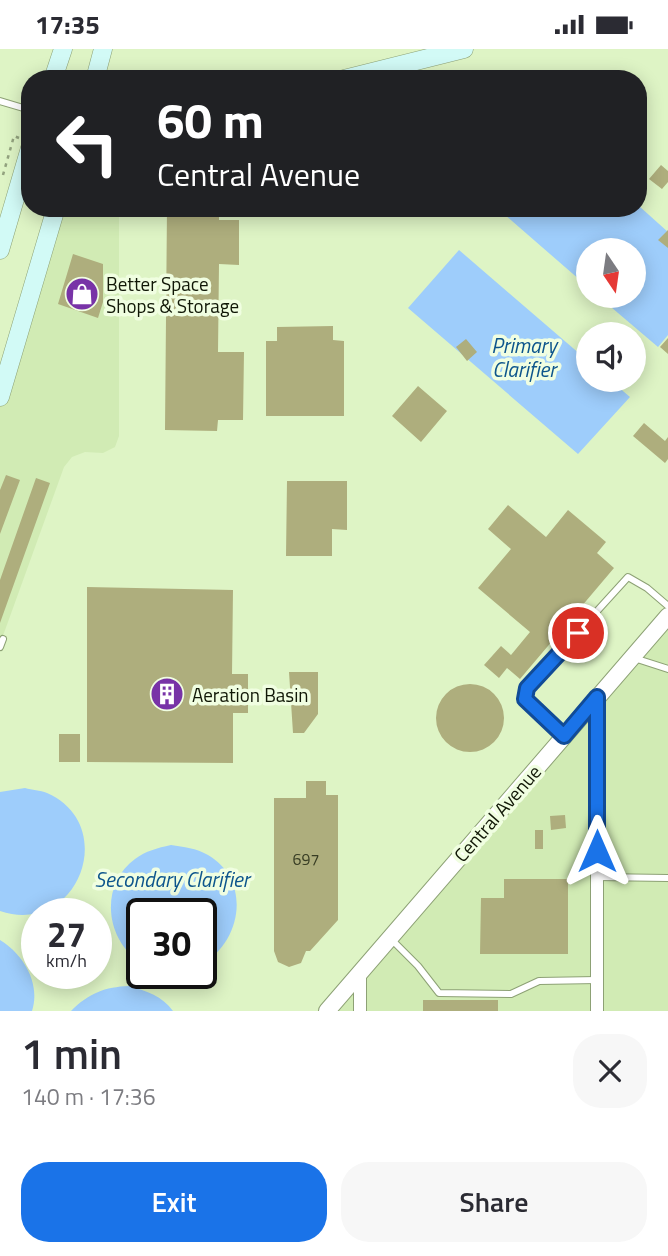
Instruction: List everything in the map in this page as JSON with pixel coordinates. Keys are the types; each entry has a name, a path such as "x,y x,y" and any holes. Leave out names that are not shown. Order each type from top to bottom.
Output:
{"main road":[{"path":"56,70 63,49"},
{"path":"97,70 103,49"},
{"path":"380,70 464,49"},
{"path":"0,250 21,178"},
{"path":"0,397 53,217"}],"street":[{"name":"Central Avenue","path":"327,1011 668,615"},
{"path":"597,697 597,1011"},
{"path":"360,972 360,1011"}],"lane":[{"path":"0,101 21,107"},
{"path":"564,736 525,699 527,688 628,577 647,588 668,606"},
{"path":"0,647 3,639"},
{"path":"632,657 668,669"},
{"path":"597,877 668,878"},
{"path":"389,938 418,966 439,993 511,994 539,981 597,980"}],"path":[{"path":"0,185 14,137"}],"shaded area":[{"path":"54,217 119,217 119,436 115,447 103,453 85,452 72,457 64,467 0,644 0,397"},
{"path":"668,616 668,1011 327,1011"}],"water":[{"name":"Primary Clarifier","path":"647,213 668,232 668,335 658,347 646,337 646,322 629,322 612,308 646,308 646,238 576,238 576,277 507,217 647,217"},
{"name":"Primary Clarifier","path":"459,250 576,351 576,392 624,392 630,397 578,454 408,308"},
{"name":"Secondary Clarifier","path":"25,788 47,793 69,808 81,829 85,851 80,874 68,894 63,898 21,898 21,914 0,911 0,792"},
{"name":"Secondary Clarifier","path":"171,845 194,849 208,855 222,866 231,880 236,895 233,927 217,953 217,898 126,898 126,948 120,941 112,917 112,898 116,883 123,870 135,859"},
{"path":"0,940 21,959 21,989 34,989 34,1000 32,1011 0,1011"},
{"path":"126,986 126,989 142,990 164,1001 173,1011 71,1011 98,992"}],"building":[{"path":"661,165 668,171 668,182 662,189 649,179"},
{"path":"167,217 219,217 219,220 239,220 239,265 219,264 218,352 244,352 243,420 218,420 217,431 165,430"},
{"path":"668,230 668,248 658,240"},
{"name":"Better Space Shops & Storage","path":"73,254 103,264 103,302 98,318 58,304"},
{"path":"333,326 333,340 344,341 344,416 266,416 266,341 277,341 277,327"},
{"path":"668,338 668,354 660,347"},
{"path":"466,339 477,352 467,361 456,347"},
{"path":"418,386 447,411 421,442 392,416"},
{"path":"644,423 665,441 668,437 668,459 665,463 633,436"},
{"path":"6,475 20,480 0,534 0,490"},
{"path":"36,478 50,483 0,623 0,580"},
{"path":"287,481 347,481 347,530 332,529 332,556 286,556"},
{"path":"508,505 546,537 568,510 606,542 597,553 614,568 520,679 507,668 499,678 484,665 501,646 511,655 530,632 478,588 511,549 488,529"},
{"name":"Aeration Basin","path":"87,587 233,590 232,674 248,674 248,713 233,713 233,763 87,762"},
{"path":"289,672 318,672 318,714 304,733 293,733"},
{"path":"470,684 483,687 494,694 501,705 504,718 501,731 494,742 483,749 470,752 457,749 446,742 439,731 436,718 439,705 446,694 457,687"},
{"path":"59,734 80,734 80,762 59,762"},
{"path":"306,781 326,781 326,795 338,795 338,920 310,951 306,951 301,963 289,967 278,962 274,951 274,798 306,798"},
{"path":"565,815 566,828 551,830 550,816"},
{"path":"535,830 543,830 543,849 535,849"},
{"path":"504,879 568,879 568,954 480,954 481,898 504,898"},
{"path":"423,1000 498,1000 498,1011 423,1011"}],"place":[{"name":"Better Space Shops & Storage","path":"82,294"},
{"name":"Aeration Basin","path":"167,694"}],"route":[{"path":"578,633 527,688 525,699 564,736 597,697 597,851"}]}
